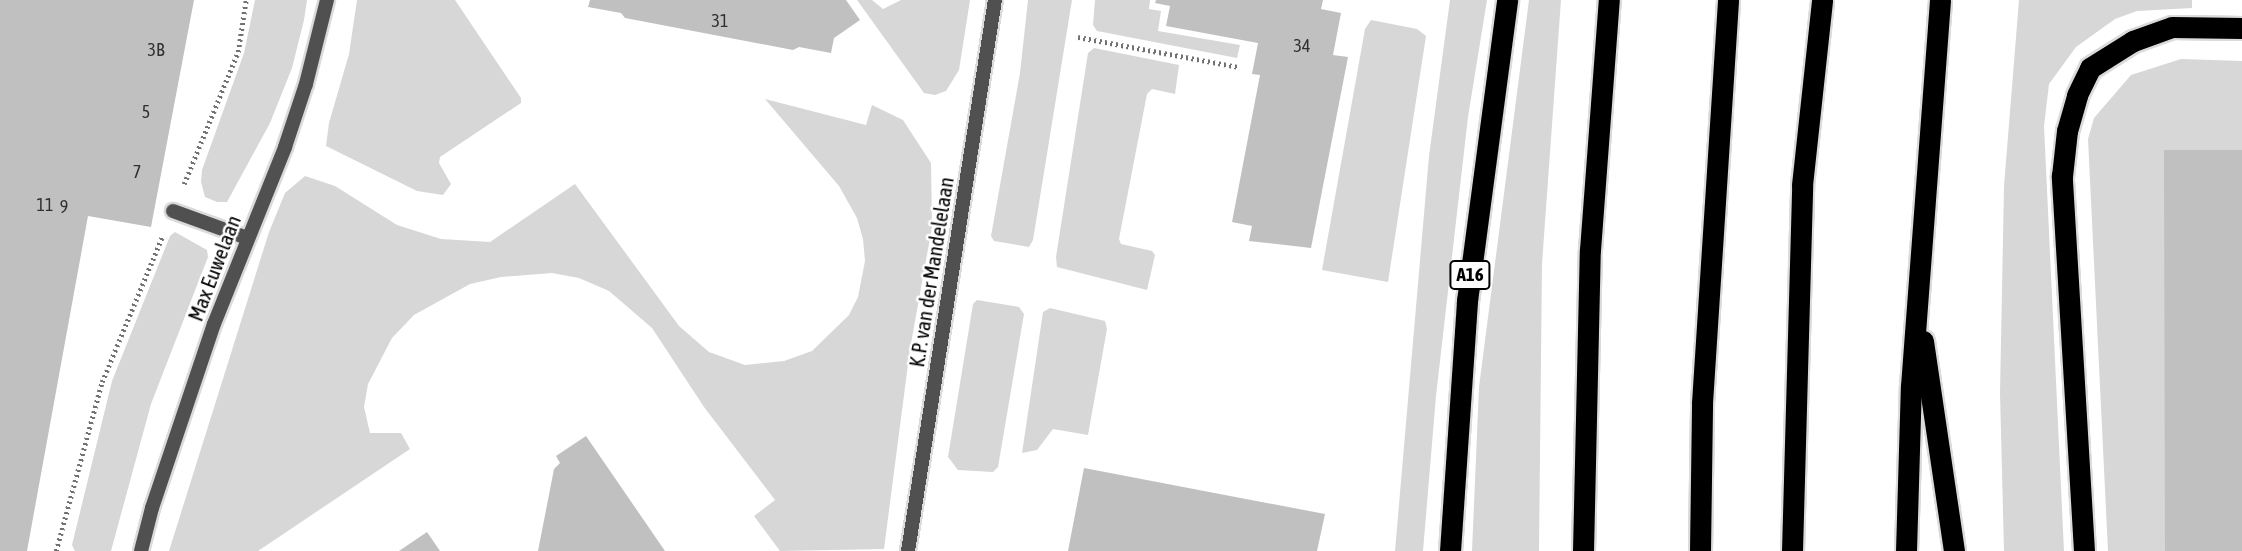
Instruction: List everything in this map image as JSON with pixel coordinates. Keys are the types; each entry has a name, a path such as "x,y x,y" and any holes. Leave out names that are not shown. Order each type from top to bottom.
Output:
{"highway":[{"name":"A16","path":"1450,551 1467,301 1507,0"},
{"path":"1583,551 1590,250 1609,0"},
{"path":"1700,551 1702,403 1728,0"},
{"path":"1792,551 1802,185 1822,0"},
{"path":"1906,551 1917,298 1940,0"},
{"path":"2084,551 2062,176 2067,131 2077,95 2090,68 2133,41 2172,27 2242,28"},
{"path":"1917,298 1954,551"}],"street":[{"name":"Max Euwelaan","path":"141,551 182,415 247,238 285,147 306,84 327,0"},
{"name":"K.P. van der Mandelelaan","path":"908,551 995,0"},
{"path":"173,211 247,238"}],"path":[{"path":"56,551 102,382 238,52 246,0"},
{"path":"1078,37 1239,67"}],"shaded area":[{"path":"255,0 307,0 292,68 270,123 227,202 217,202 205,197 201,182 202,170 244,53"},
{"path":"357,0 455,0 521,98 521,103 440,157 439,163 451,184 443,195 417,191 326,146 329,123 349,54"},
{"path":"857,0 872,0 883,9 901,0 970,0 959,70 946,91 935,95 924,93"},
{"path":"1028,0 1072,0 1033,240 1029,247 994,241 991,236 1020,73"},
{"path":"1095,0 1150,0 1149,9 1161,11 1158,31 1240,45 1237,58 1097,31 1093,25"},
{"path":"1450,0 1487,0 1468,117 1436,396 1423,551 1395,551 1429,156"},
{"path":"1529,0 1561,0 1542,264 1539,551 1472,551 1479,387"},
{"path":"2019,0 2192,0 2192,8 2137,11 2115,19 2076,47 2049,84 2044,126 2064,551 2004,551 2000,393 2004,186"},
{"path":"1371,20 1417,29 1426,36 1388,282 1322,270 1365,29"},
{"path":"1094,48 1179,65 1175,94 1152,89 1147,94 1119,239 1121,244 1152,251 1155,255 1147,290 1057,267 1056,257 1088,53"},
{"path":"2181,59 2242,61 2242,525 2237,551 2108,551 2088,139 2094,118 2131,75"},
{"path":"765,99 866,125 872,105 903,120 931,163 932,227 910,349 884,549 780,551 754,516 775,500 704,407 652,328 609,291 579,278 552,273 501,277 470,284 414,315 392,338 368,384 364,407 370,433 401,433 410,449 258,551 169,551 269,232 285,193 305,176 335,186 397,225 441,239 490,242 575,184 679,326 709,352 745,365 784,361 812,351 849,315 858,297 865,261 863,239 857,218 839,186"},
{"path":"175,232 207,250 208,257 151,404 111,551 75,551 72,545 112,381 170,236"},
{"path":"977,300 1019,307 1024,314 998,467 993,472 958,470 948,457 973,304"},
{"path":"1050,308 1105,321 1107,329 1088,435 1053,429 1037,450 1022,453 1043,312"}],"building":[{"path":"0,0 194,0 151,227 88,216 27,551 0,551"},
{"path":"590,0 846,0 860,20 834,38 831,53 799,47 793,50 625,18 621,13 588,7"},
{"path":"1156,0 1323,0 1321,9 1341,13 1333,55 1348,57 1311,248 1249,241 1252,226 1232,222 1260,75 1252,74 1258,43 1166,26 1170,6 1155,3"},
{"path":"2164,150 2242,150 2242,551 2165,551"},
{"path":"586,436 665,551 538,551 554,469 560,463 556,456"},
{"path":"1084,468 1325,514 1317,551 1068,551"},
{"path":"427,532 440,551 399,551"}]}
